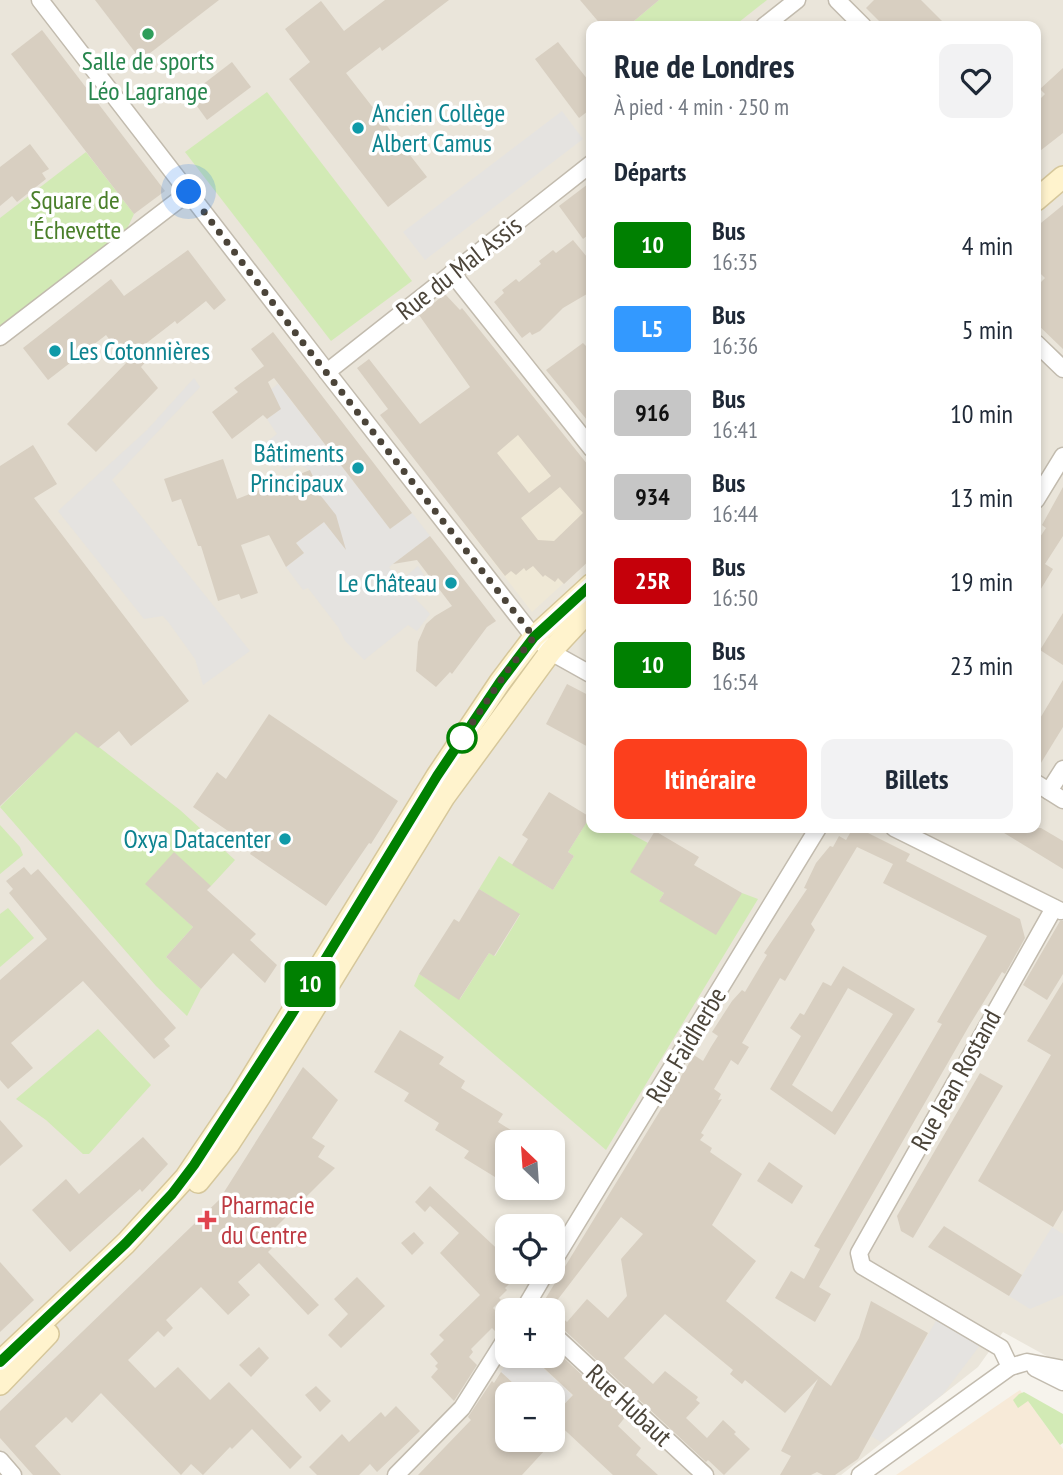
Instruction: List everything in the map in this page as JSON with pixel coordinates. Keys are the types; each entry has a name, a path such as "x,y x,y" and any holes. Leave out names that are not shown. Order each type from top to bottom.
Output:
{"main road":[{"path":"1041,179 1063,161"},
{"path":"1041,196 1063,177"},
{"path":"0,1378 190,1171 283,1028 437,776 507,671 534,637 586,589"},
{"path":"0,1378 148,1237 228,1145 306,1024 444,797 551,651 586,613"}],"street":[{"path":"40,0 534,637 551,651 586,671"},
{"path":"770,21 797,0"},
{"path":"837,0 858,21"},
{"name":"Rue du Mal Assis","path":"327,372 586,168"},
{"path":"0,337 189,192"},
{"path":"453,273 586,441"},
{"path":"1041,348 1063,369"},
{"path":"1041,492 1063,456"},
{"path":"1049,791 1063,769"},
{"name":"Rue Faidherbe","path":"565,1242 815,833"},
{"path":"904,833 1058,910"},
{"name":"Rue Jean Rostand","path":"1015,1366 1004,1359 1001,1348 862,1266 859,1253 1058,910"},
{"name":"Rue Hubaut","path":"565,1345 705,1475"},
{"path":"396,1475 462,1408 495,1356"},
{"path":"860,1475 1015,1366 1027,1362 1063,1368"},
{"path":"1015,1366 1034,1367 1063,1382"},
{"path":"0,1460 13,1475"}],"shaded area":[{"path":"0,0 1063,0 1063,1365 1003,1332 978,1367 841,1475 0,1475"},
{"path":"562,111 583,139 425,260 403,232"},
{"path":"194,378 200,387 112,480 250,651 203,685 195,659 169,623 163,616 144,619 58,511 147,430"},
{"path":"278,384 390,529 412,513 430,536 389,567 395,576 399,577 406,576 418,566 424,575 412,585 410,593 430,614 417,631 408,625 364,660 345,641 338,627 308,588 303,590 286,567 304,553 296,543 324,522 331,531 337,518 320,495 321,488 309,470 298,464 284,470 264,444 277,434 267,419 277,412 269,391"},
{"path":"529,391 586,464 586,563 532,612 465,525 519,483 478,429"},
{"path":"1052,1227 1063,1234 1063,1295 1030,1309 1009,1296"},
{"path":"937,1319 981,1344 943,1394 881,1442 871,1436"},
{"path":"504,1368 543,1368 558,1382 512,1382 501,1372"},
{"path":"565,1388 572,1395 565,1403"},
{"path":"1020,1390 1063,1449 1063,1475 896,1475"}],"green space":[{"path":"659,0 767,0 740,21 634,21"},
{"path":"267,92 412,281 331,341 185,152"},
{"name":"Square de 'Échevette","path":"86,152 134,214 126,231 0,327 0,218"},
{"path":"77,730 180,810 235,860 211,886 146,883 193,927 166,957 201,989 187,1016 156,986 0,807"},
{"path":"586,823 586,833 629,833 648,843 631,872 664,893 659,901 742,893 758,899 606,1150 414,986 419,974 460,999 489,953 495,956 520,915 479,889 499,856 553,890 574,856 568,852"},
{"path":"0,825 20,847 23,855 0,874"},
{"path":"8,908 34,938 0,967 0,914"},
{"path":"98,1029 151,1085 89,1154 83,1154 46,1120 16,1099"},
{"path":"1024,1392 1063,1414 1063,1443 1060,1445 1028,1401 1018,1408 1013,1400"}],"building":[{"name":"Salle de sports Léo Lagrange","path":"95,0 219,0 141,60"},
{"name":"Ancien Collège Albert Camus","path":"385,0 449,0 382,51 380,47 346,73 427,177 388,207 289,79 310,62 285,29 321,1 344,31"},
{"path":"580,0 659,0 634,21 598,21"},
{"path":"874,0 921,0 942,21 879,21 866,8"},
{"path":"42,30 165,191 134,214 11,54"},
{"path":"558,42 586,77 586,113 579,118 535,59"},
{"path":"232,62 251,87 207,120 189,95"},
{"path":"1063,68 1063,133 1041,150 1041,98 1045,94 1041,88"},
{"path":"30,144 49,169 42,173 46,179 17,202 12,196 0,206 0,167"},
{"path":"586,186 586,237 583,239 559,206"},
{"path":"1063,205 1063,349 1041,328 1041,282 1045,278 1041,274 1041,223"},
{"path":"573,240 586,256 586,295 563,308 540,331 532,335 530,332 522,338 494,302 504,293 502,290 516,279 519,282 553,250 556,253"},
{"name":"Les Cotonnières","path":"188,250 226,300 214,310 206,301 144,345 152,355 141,367 158,388 96,452 67,424 127,362 106,335 48,380 23,348 111,279 124,296"},
{"path":"445,294 460,310 462,308 586,463 586,564 564,584 558,578 555,582 545,575 543,577 533,566 526,571 524,568 516,575 511,571 505,576 380,415 388,409 357,368 369,359 420,424 470,387 419,315","holes":["518,435 551,476 529,493 497,453","560,487 583,513 554,541 538,540 521,518"]},
{"path":"273,332 412,513 390,529 274,378 268,382 281,409 267,419 263,415 232,439 212,412 238,392 234,388 264,366 251,349"},
{"path":"583,343 586,346 586,419 546,370"},
{"path":"33,445 57,484 34,498 189,701 131,746 119,731 98,748 76,732 0,806 0,466"},
{"path":"223,459 237,499 310,470 319,490 317,491 336,515 346,550 324,522 296,543 304,553 286,567 269,535 241,545 258,593 241,599 239,594 218,601 201,546 198,546 181,499 172,502 164,479"},
{"path":"1063,487 1063,536 1045,564 1053,569 1041,589 1041,536 1046,528 1042,525"},
{"name":"Le Château","path":"430,536 496,621 487,627 452,674 450,672 436,687 416,671 418,642 426,624 452,606 417,560 393,564"},
{"path":"1063,613 1063,665 1041,648"},
{"path":"1063,680 1063,727 1041,763 1041,717"},
{"path":"567,684 586,694 586,746 546,724"},
{"path":"269,714 398,801 326,906 250,854 253,848 193,807 217,772 226,779"},
{"path":"549,792 586,815 586,823 568,852 574,856 553,890 512,865 528,839 522,835"},
{"path":"1041,828 1063,841 1063,869 1004,833 1041,833"},
{"path":"654,833 658,833 699,857 694,865 742,893 716,935 659,901 664,893 630,872"},
{"path":"850,833 868,833 910,854 906,861 1020,919 1025,938 1005,974 1002,972 969,1026 819,1287 831,1294 815,1322 775,1298 791,1271 804,1279 820,1249 814,1246 942,1024 937,1022 987,936 883,883 893,864 857,847 811,924 815,930 785,981 780,978 742,1043 749,1047 738,1065 731,1060 714,1089 721,1094 718,1100 722,1099 701,1133 704,1135 700,1140 712,1148 710,1152 742,1174 712,1225 756,1261 726,1301 831,1386 859,1338 871,1301 928,1333 858,1459 835,1475 817,1472 811,1475 780,1475 791,1456 781,1451 818,1379 785,1413 745,1380 742,1384 730,1374 733,1370 665,1314 624,1358 653,1384 665,1371 698,1397 696,1400 700,1403 686,1418 707,1438 723,1420 736,1432 734,1434 750,1449 724,1475 708,1460 706,1462 565,1331 565,1320 567,1322 587,1299 608,1318 627,1296 621,1259 643,1234 621,1217 559,1298 546,1298 554,1284 565,1284 565,1267 694,1055 703,1061 718,1036 712,1032 732,1001 742,990 745,992 767,955 764,953 807,889 804,888 816,863 830,846 833,847 839,836 846,840"},
{"path":"174,852 211,886 207,890 256,934 250,940 277,965 265,983 233,953 201,989 166,957 193,927 145,884"},
{"path":"24,867 31,875 38,869 176,1028 164,1039 170,1046 154,1059 83,981 11,1043 33,1068 8,1089 0,1080 0,980 47,939 9,893 13,889 6,881"},
{"path":"479,889 520,914 494,956 489,953 459,1000 419,974 454,919 459,922"},
{"path":"1060,921 1063,921 1063,974 1047,1000 1023,985"},
{"path":"843,966 915,1009 835,1135 770,1089 801,1036 790,1028 800,1013 804,1015 823,982 831,986","holes":["848,988 893,1014 832,1112 792,1085"]},
{"path":"1063,982 1063,1210 1053,1227 978,1181 1051,1055 1027,1041"},
{"path":"400,1030 444,1057 439,1064 465,1081 461,1088 503,1114 498,1122 511,1130 495,1130 495,1177 464,1158 469,1151 435,1130 439,1123 404,1101 409,1093 374,1072"},
{"path":"303,1067 338,1100 312,1138 325,1146 318,1157 335,1168 271,1232 279,1241 268,1252 319,1305 308,1315 259,1263 238,1282 250,1295 228,1315 201,1287 166,1320 173,1328 164,1337 158,1331 128,1360 155,1388 178,1367 210,1400 229,1382 302,1457 290,1469 252,1429 203,1475 191,1464 181,1475 101,1393 72,1423 66,1417 35,1446 61,1475 33,1475 0,1438 0,1411 219,1200"},
{"path":"980,1073 1003,1086 913,1238 901,1231 897,1216"},
{"path":"0,1120 23,1146 0,1166"},
{"path":"143,1137 168,1164 142,1192 140,1189 70,1252 32,1210 66,1179 79,1194"},
{"path":"769,1162 803,1186 792,1204 757,1181"},
{"path":"430,1186 495,1247 495,1284 509,1284 499,1298 495,1298 495,1331 492,1328 471,1349 473,1352 469,1357 477,1365 454,1401 431,1377 438,1369 435,1366 438,1363 430,1354 444,1340 439,1335 480,1295 440,1253 459,1233 430,1206 425,1212 415,1202"},
{"path":"944,1226 1022,1275 1009,1296 928,1247"},
{"path":"414,1232 424,1243 412,1255 401,1243"},
{"path":"0,1262 34,1300 0,1332"},
{"path":"357,1277 385,1306 341,1348 328,1335 348,1314 334,1299"},
{"path":"259,1347 269,1358 251,1377 239,1365"},
{"path":"565,1359 626,1416 618,1426 641,1448 636,1455 658,1475 613,1475 565,1430 565,1403 573,1395 565,1388 565,1382 559,1382 544,1368 565,1368"},
{"path":"501,1372 512,1382 495,1382 495,1452 543,1452 522,1475 418,1475 471,1420 468,1417 492,1381 494,1383"},
{"path":"316,1386 331,1401 320,1412 305,1395"},
{"path":"396,1406 420,1431 377,1472 370,1464 359,1475 317,1475 309,1467 342,1434 349,1442 381,1412 385,1417"}],"bus line":[{"name":"10","path":"0,1362 126,1243 172,1194 194,1165 290,1017 437,776 500,682 534,637 586,589"}],"place":[{"name":"Salle de sports Léo Lagrange","path":"148,34"},
{"name":"Ancien Collège Albert Camus","path":"358,128"},
{"name":"Les Cotonnières","path":"55,351"},
{"name":"Bâtiments Principaux","path":"358,468"},
{"name":"Le Château","path":"451,583"},
{"name":"Oxya Datacenter","path":"285,839"},
{"name":"Pharmacie du Centre","path":"207,1220"}],"route":[{"path":"189,192 300,339 534,637 507,671 462,738"}]}
